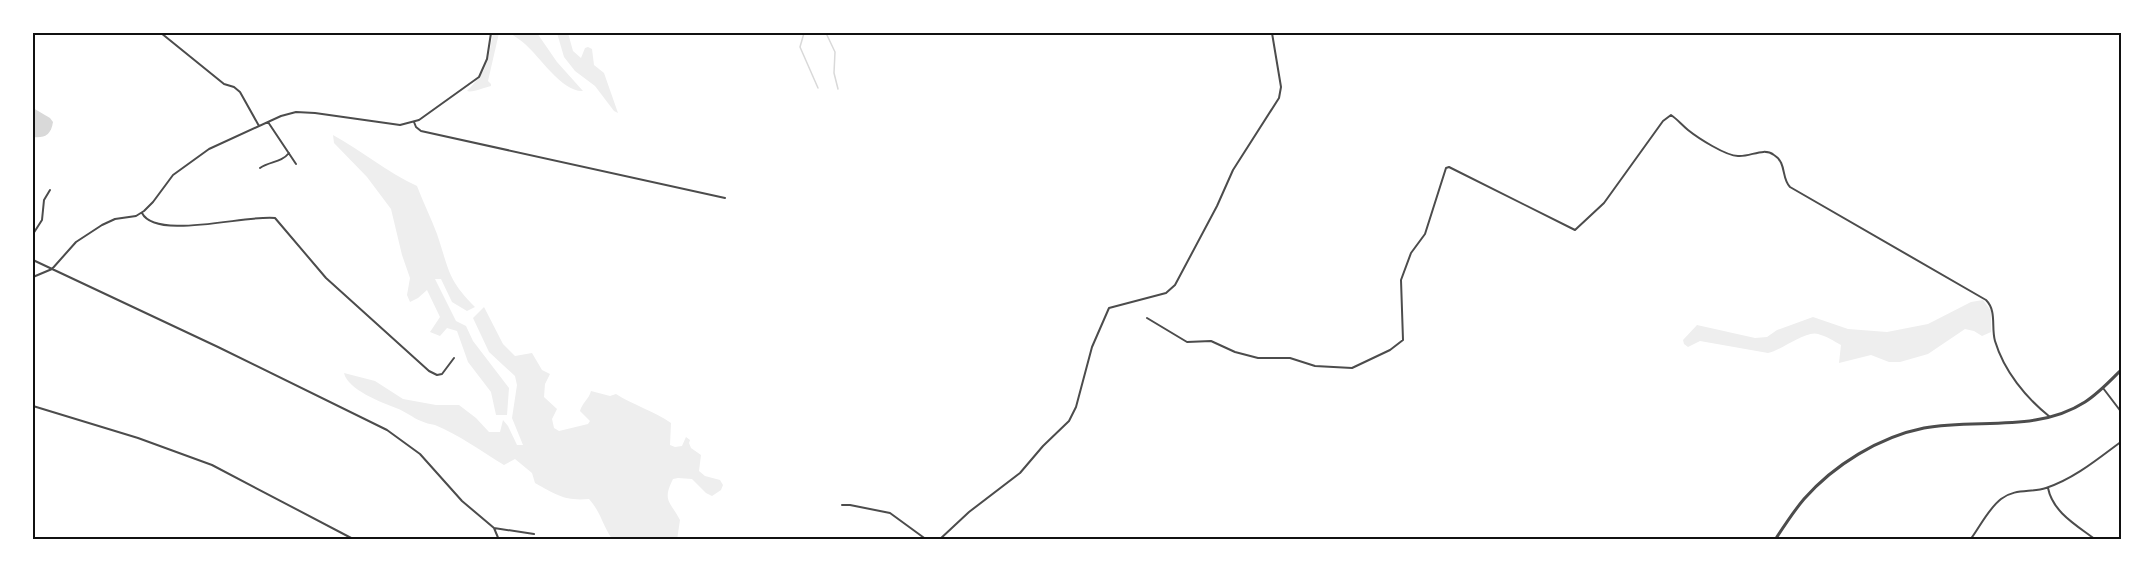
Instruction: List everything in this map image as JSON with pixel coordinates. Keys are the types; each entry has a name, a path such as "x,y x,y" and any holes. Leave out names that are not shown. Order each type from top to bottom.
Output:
{"street":[{"path":"161,33 224,84 235,88 243,97 259,126"},
{"path":"33,277 52,269 81,237 107,222 142,212 153,202 177,171 213,147 268,122 288,114 306,112 398,125 414,122 480,76 488,57 491,33"},
{"path":"939,540 969,512 1020,473 1069,421 1076,407 1092,347 1109,308 1166,293 1175,285 1236,166 1279,98 1281,89 1279,70 1272,33"},
{"path":"1147,318 1186,342 1215,342 1235,352 1261,359 1290,358 1312,366 1353,368 1390,350 1402,341 1401,280 1412,253 1425,234 1446,168 1449,167 1575,230 1604,203 1663,121 1671,115 1694,134 1731,154 1739,156 1766,152 1774,154 1782,162 1790,187 1986,300 1992,308 1994,338 2003,358 2028,399 2050,417"},
{"path":"268,122 296,165"},
{"path":"414,122 421,130 725,198"},
{"path":"260,168 269,162 282,159 289,153"},
{"path":"33,234 42,220 44,200 50,190"},
{"path":"142,212 148,220 179,226 270,217 277,219 326,278 429,371 441,375 454,358"},
{"path":"33,260 387,430 418,452 462,501 494,528 500,540"},
{"path":"1775,540 1794,511 1815,487 1852,459 1882,443 1908,432 1927,428 1968,424 2006,424 2050,417 2080,405 2103,388 2122,369"},
{"path":"2103,388 2122,413"},
{"path":"33,406 138,438 213,465 356,540"},
{"path":"1970,540 2002,498 2012,493 2048,488 2080,471 2122,441"},
{"path":"2048,488 2050,497 2059,511 2096,540"},
{"path":"842,505 890,513 927,540"},
{"path":"494,528 534,534"}],"shaded area":[{"path":"493,33 499,33 488,81 491,86 467,91 480,77 486,65"},
{"path":"510,33 537,33 557,62 583,91 575,90 559,80 525,44"},
{"path":"557,33 568,33 573,51 581,58 585,48 592,49 594,65 604,73 618,113 595,86 575,71 564,57"},
{"path":"33,108 53,122 49,133 41,137 33,137"},
{"path":"333,135 417,186 450,273 459,289 475,307 467,311 452,302 441,279 435,279 456,321 466,326 473,341 509,388 507,415 496,415 491,392 468,362 457,331 447,328 440,336 430,332 440,317 427,290 410,302 407,295 410,278 391,209 367,177 334,143"},
{"path":"1983,300 1991,311 1991,332 1982,336 1965,329 1928,354 1900,362 1889,362 1871,355 1839,363 1841,345 1818,334 1801,337 1768,353 1700,341 1688,347 1683,340 1697,325 1755,338 1767,337 1777,330 1813,317 1848,329 1887,332 1928,324 1971,302"},
{"path":"484,307 503,344 515,356 532,353 542,370 550,374 545,384 544,397 557,409 552,419 554,428 559,431 588,424 590,421 580,411 591,391 610,396 616,394 671,423 670,445 682,446 686,437 690,440 691,448 701,455 699,471 705,476 720,480 723,485 721,490 712,496 692,479 673,479 668,497 680,520 677,540 613,540 589,499 573,499 555,494 535,483 532,473 515,459 504,465 444,429 418,420 366,395 352,385 344,373 375,381 403,399 436,405 459,405 489,432 500,432 503,420 517,445 523,445 512,418 517,385 515,376 489,352 473,318"}],"waterway":[{"path":"804,33 800,47 818,88"},
{"path":"826,33 835,52 834,73 838,89"}]}
